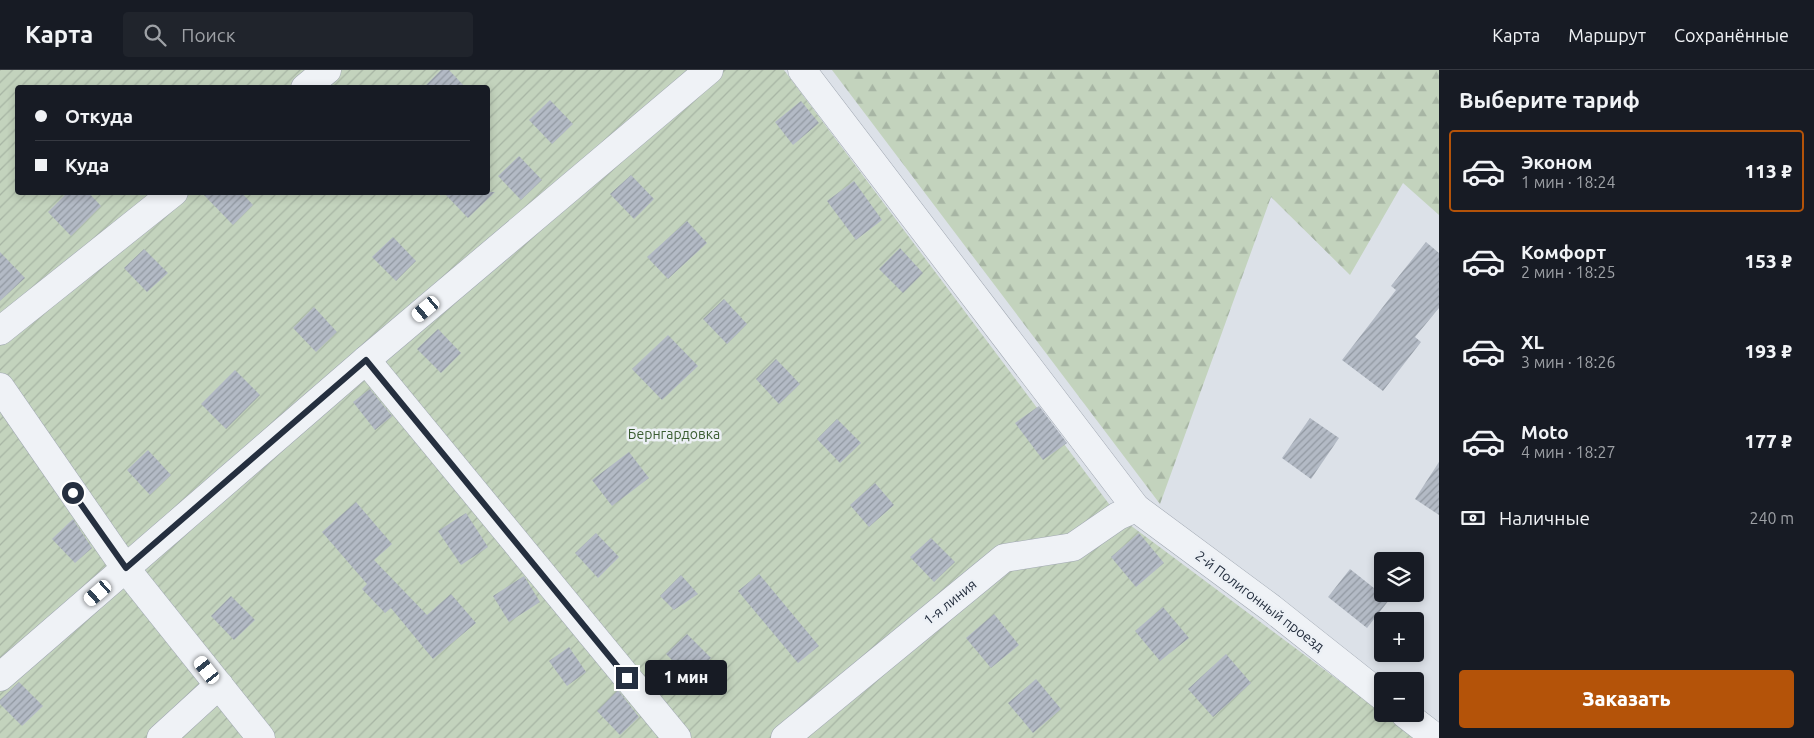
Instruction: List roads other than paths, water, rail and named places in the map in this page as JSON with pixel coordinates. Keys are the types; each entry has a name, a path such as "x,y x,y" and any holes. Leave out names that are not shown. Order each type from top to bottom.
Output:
{"street":[{"path":"309,85 327,70"},
{"path":"0,677 366,360 709,70"},
{"name":"2-й Полигонный проезд","path":"802,70 1136,508 1271,608 1374,690"},
{"path":"0,331 170,195"},
{"path":"366,360 677,738"},
{"path":"0,387 126,568 261,738"},
{"name":"1-я линия","path":"784,738 1004,558 1073,547 1118,516 1136,508"},
{"path":"161,738 219,685"},
{"path":"1415,722 1436,738"}],"park label":[{"name":"Бернгардовка","path":"674,434"}]}
